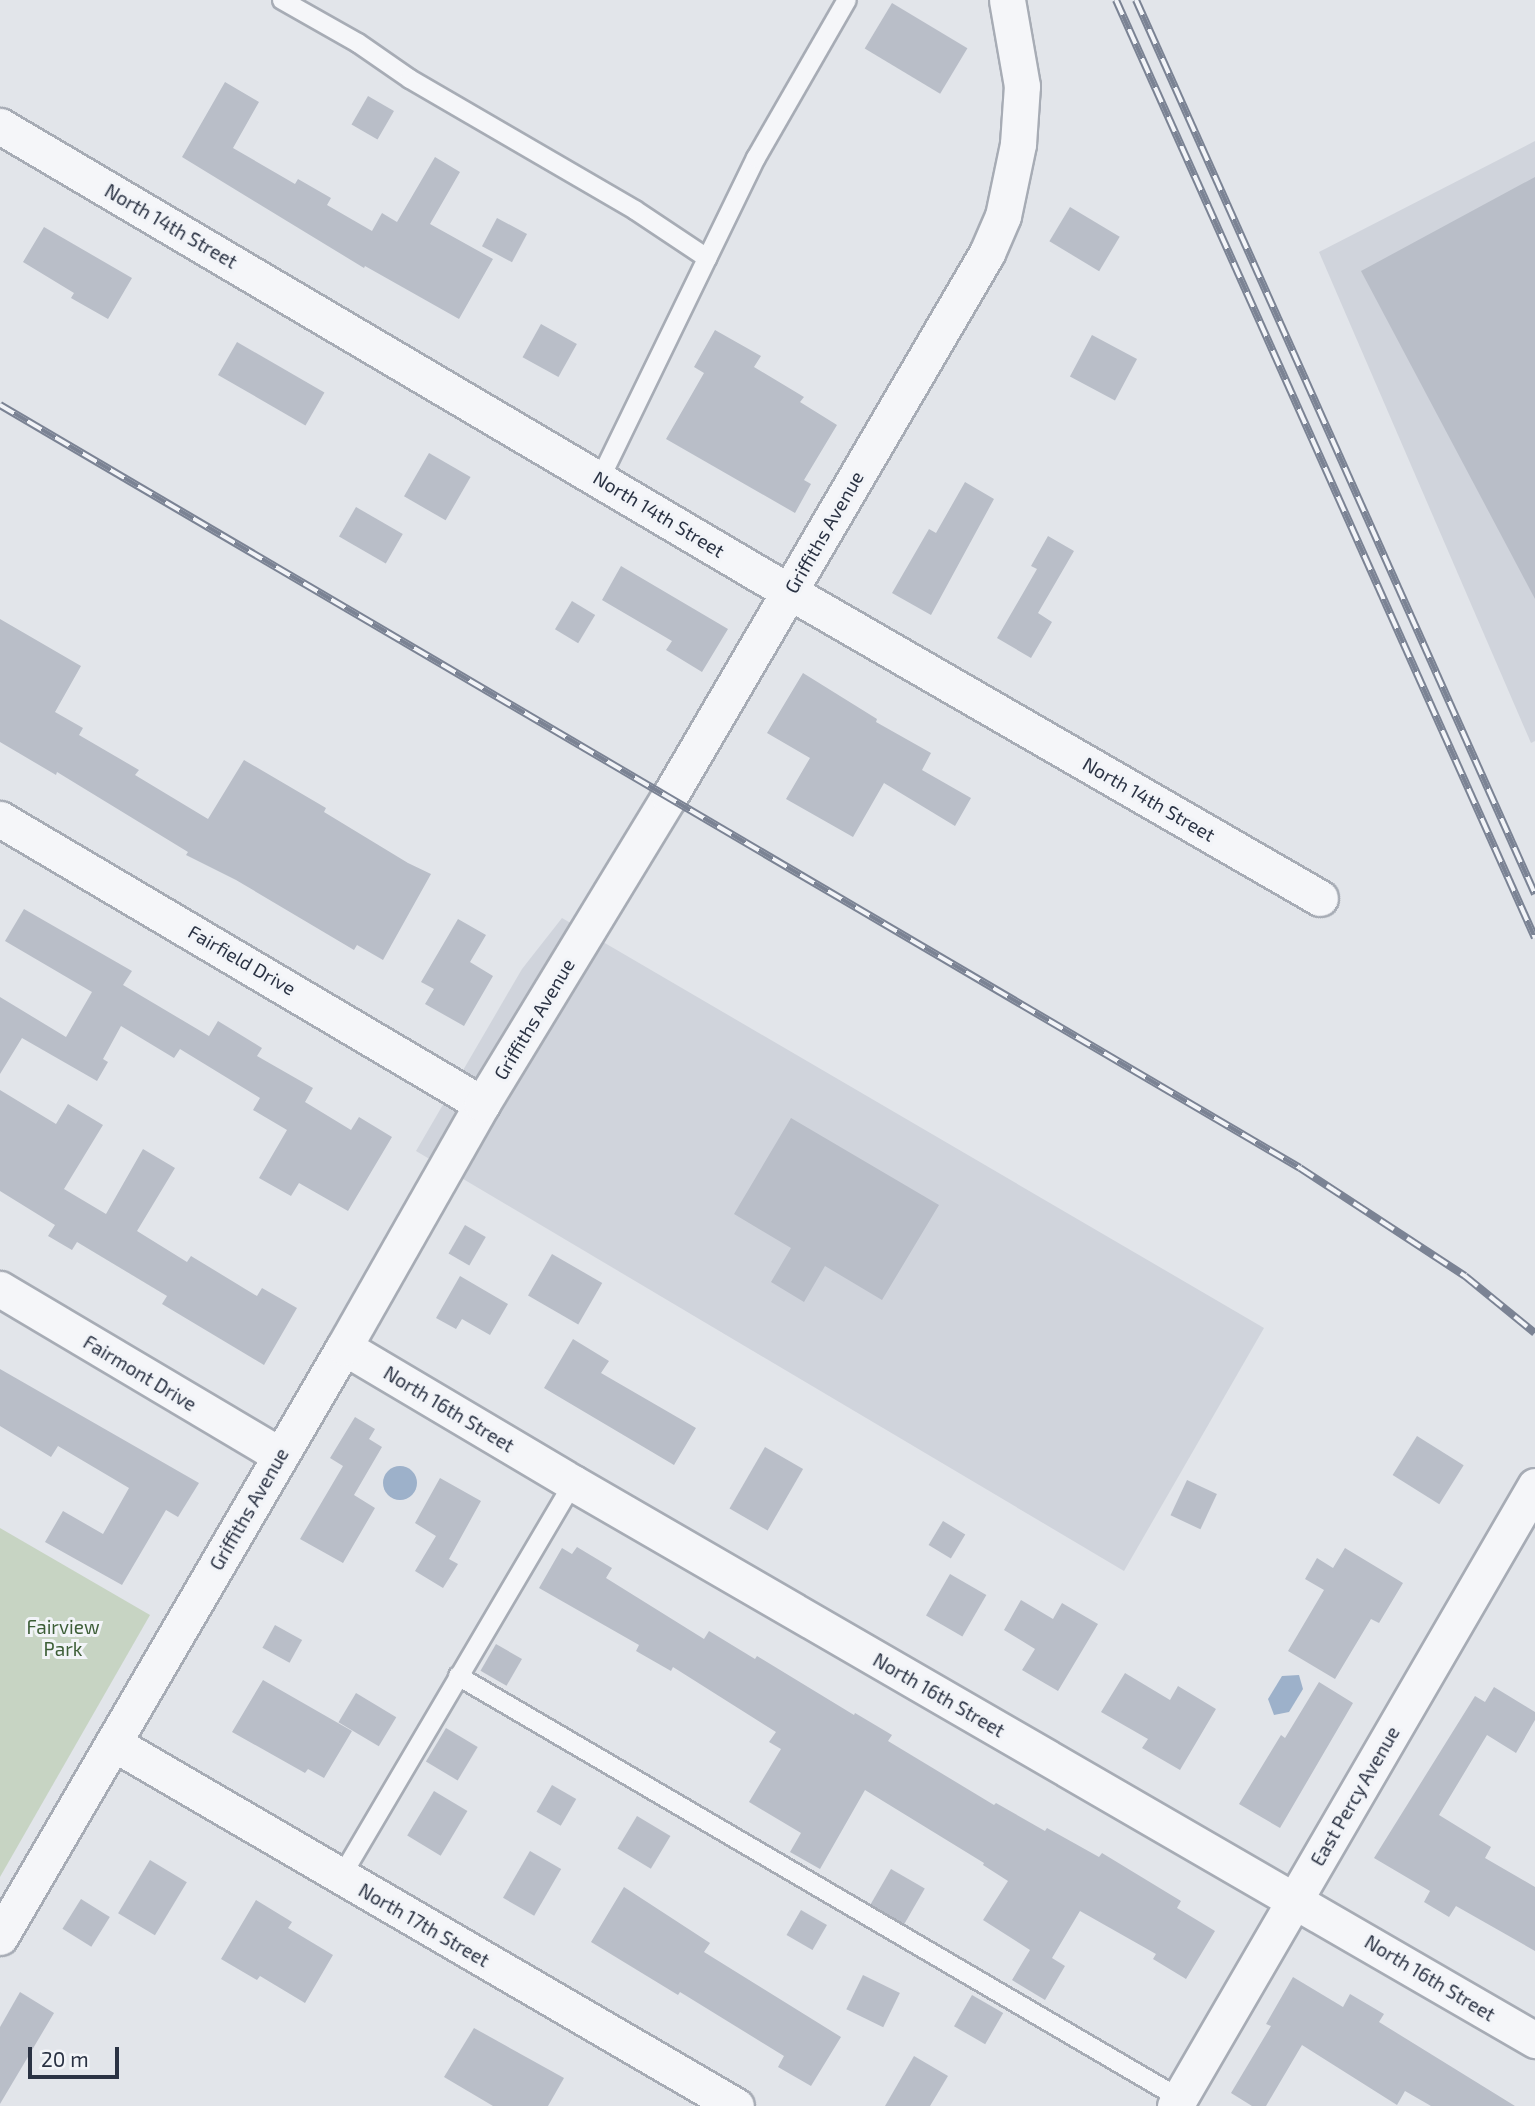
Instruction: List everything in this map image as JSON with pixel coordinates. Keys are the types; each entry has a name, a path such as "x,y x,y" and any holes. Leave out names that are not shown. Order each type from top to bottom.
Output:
{"street":[{"name":"Griffiths Avenue","path":"0,1937 344,1347 482,1104 670,797 987,253 1003,216 1013,178 1022,86 1007,0"},
{"name":"North 14th Street","path":"0,126 790,591 1320,898"},
{"name":"Fairfield Drive","path":"0,819 482,1104"},
{"name":"Fairmont Drive","path":"0,1289 280,1455"},
{"name":"North 16th Street","path":"344,1347 573,1483 1535,2040"},
{"name":"East Percy Avenue","path":"1183,2103 1295,1900 1535,1486"},
{"name":"North 17th Street","path":"113,1743 736,2106"}],"lane":[{"path":"282,0 358,43 410,79 635,210 707,258"},
{"path":"600,479 756,158 847,0"},
{"path":"341,1877 573,1483"},
{"path":"458,1676 1183,2103"}],"shaded area":[{"path":"1535,141 1535,741 1531,743 1319,252"},
{"path":"562,918 1264,1328 1124,1571 416,1151 522,969"}],"green space":[{"name":"Fairview Park","path":"0,1528 150,1615 0,1877"}],"water":[{"path":"400,1466 412,1471 417,1483 412,1495 400,1500 388,1495 383,1483 388,1471"},
{"path":"1299,1675 1303,1689 1289,1712 1274,1715 1268,1699 1282,1676"}],"building":[{"path":"892,3 967,48 940,94 865,48"},
{"path":"225,82 259,102 233,148 295,184 298,179 331,198 327,205 372,231 382,213 397,222 435,157 460,172 430,224 493,259 459,319 365,266 364,268 182,157"},
{"path":"368,96 394,111 377,140 352,125"},
{"path":"1535,177 1535,599 1361,271"},
{"path":"1070,207 1120,237 1099,271 1049,241"},
{"path":"497,218 527,234 512,262 482,246"},
{"path":"44,227 132,278 108,319 71,298 74,293 23,262"},
{"path":"541,324 577,344 558,377 523,357"},
{"path":"715,330 761,356 754,367 804,397 800,402 837,425 804,480 811,484 795,513 666,439 704,373 694,367"},
{"path":"1092,335 1137,359 1115,400 1070,376"},
{"path":"237,342 324,392 305,425 218,375"},
{"path":"429,453 471,477 446,520 404,496"},
{"path":"965,482 994,499 931,615 892,593 929,529 936,533"},
{"path":"356,507 403,534 386,563 339,536"},
{"path":"1048,536 1074,551 1038,613 1052,622 1031,658 997,638 1037,569 1031,566"},
{"path":"621,566 728,629 702,672 666,650 672,641 602,600"},
{"path":"572,601 595,615 578,643 555,629"},
{"path":"0,619 81,666 55,712 83,728 79,735 139,770 135,775 208,819 244,760 326,808 324,812 431,874 383,960 357,945 354,950 236,880 186,855 188,852 57,772 56,775 0,742"},
{"path":"803,673 877,719 876,722 931,753 922,770 971,798 955,826 884,783 853,837 786,799 810,758 767,733"},
{"path":"24,909 132,971 123,985 209,1036 218,1021 262,1048 257,1056 313,1088 305,1102 351,1130 359,1117 392,1137 348,1211 299,1183 291,1196 259,1178 287,1130 253,1110 260,1098 180,1049 174,1058 121,1026 103,1059 108,1062 97,1081 22,1038 0,1074 0,997 66,1037 92,992 5,941"},
{"path":"458,919 486,935 470,962 493,976 464,1026 425,1004 434,989 421,982"},
{"path":"0,1090 56,1124 68,1104 103,1125 64,1189 106,1214 143,1149 175,1168 137,1231 187,1262 191,1256 257,1296 262,1288 297,1308 264,1365 162,1304 167,1296 77,1242 72,1250 48,1236 55,1225 0,1191"},
{"path":"791,1118 939,1205 882,1300 825,1266 804,1302 771,1282 791,1248 734,1214"},
{"path":"465,1225 486,1237 469,1266 448,1254"},
{"path":"552,1254 602,1283 578,1325 528,1296"},
{"path":"460,1276 508,1304 490,1335 462,1319 456,1329 436,1318"},
{"path":"573,1339 609,1361 601,1373 696,1428 674,1465 544,1388"},
{"path":"0,1369 199,1483 178,1517 166,1510 122,1585 45,1542 63,1511 103,1534 129,1488 58,1446 51,1457 0,1426"},
{"path":"355,1417 375,1429 369,1439 382,1447 354,1495 375,1508 343,1563 300,1539 343,1466 330,1458"},
{"path":"1417,1436 1464,1465 1439,1504 1393,1475"},
{"path":"765,1447 803,1469 768,1530 730,1508"},
{"path":"440,1478 481,1501 449,1559 458,1564 443,1588 415,1571 436,1536 415,1523"},
{"path":"1187,1480 1217,1494 1200,1529 1171,1515"},
{"path":"943,1521 965,1534 951,1558 929,1545"},
{"path":"577,1547 612,1568 606,1578 704,1639 709,1631 755,1659 757,1656 892,1735 888,1741 994,1805 996,1803 1045,1831 1047,1828 1099,1857 1102,1853 1181,1901 1177,1908 1215,1931 1186,1979 1153,1959 1156,1954 1080,1911 1052,1958 1065,1966 1045,2000 1012,1980 1030,1950 983,1920 1008,1881 983,1865 984,1863 865,1790 820,1869 790,1852 801,1833 749,1802 781,1749 769,1742 776,1732 673,1667 671,1671 636,1651 639,1645 539,1588 562,1548 572,1554"},
{"path":"1345,1548 1403,1583 1379,1623 1371,1619 1335,1679 1288,1651 1324,1590 1305,1579 1317,1558 1333,1568"},
{"path":"950,1574 986,1595 962,1637 926,1616"},
{"path":"1021,1600 1053,1619 1062,1603 1098,1624 1058,1691 1022,1670 1035,1649 1004,1630"},
{"path":"275,1625 302,1640 290,1663 262,1648"},
{"path":"496,1644 522,1659 506,1686 480,1671"},
{"path":"1125,1673 1170,1700 1178,1686 1216,1709 1180,1770 1142,1748 1148,1739 1101,1712"},
{"path":"263,1680 352,1731 324,1778 308,1769 305,1773 232,1732"},
{"path":"1319,1682 1353,1703 1280,1828 1239,1804 1281,1735 1285,1738"},
{"path":"1494,1687 1535,1712 1535,1720 1516,1753 1487,1735 1439,1815 1491,1847 1485,1858 1535,1887 1535,1951 1456,1906 1449,1917 1424,1902 1430,1891 1374,1858 1475,1696 1485,1702"},
{"path":"356,1693 396,1717 379,1746 338,1722"},
{"path":"446,1728 478,1747 458,1780 426,1761"},
{"path":"552,1785 576,1799 561,1826 536,1812"},
{"path":"434,1791 467,1811 441,1856 407,1836"},
{"path":"637,1816 670,1836 651,1869 617,1849"},
{"path":"530,1851 561,1869 534,1916 503,1898"},
{"path":"150,1860 187,1882 155,1935 118,1913"},
{"path":"891,1869 925,1888 904,1924 870,1905"},
{"path":"624,1887 710,1943 704,1952 841,2037 811,2086 778,2067 784,2056 680,1992 678,1995 591,1942"},
{"path":"81,1899 110,1917 91,1947 62,1929"},
{"path":"256,1900 292,1922 288,1928 333,1955 305,2003 260,1976 257,1980 221,1959"},
{"path":"801,1910 827,1925 812,1950 786,1935"},
{"path":"863,1975 900,1993 883,2027 846,2009"},
{"path":"1293,1977 1343,2007 1350,1994 1384,2014 1379,2022 1515,2106 1431,2106 1405,2091 1397,2105 1302,2045 1266,2106 1252,2106 1231,2093 1271,2026 1266,2024"},
{"path":"20,1992 54,2013 0,2104 0,2027"},
{"path":"972,1995 1003,2013 985,2044 954,2026"},
{"path":"474,2028 564,2078 548,2106 493,2106 444,2077"},
{"path":"914,2056 948,2076 930,2106 885,2106"}],"railway":[{"path":"1116,0 1535,938"},
{"path":"1136,0 1535,894"},
{"path":"0,405 1300,1168 1465,1276 1535,1333"}]}
